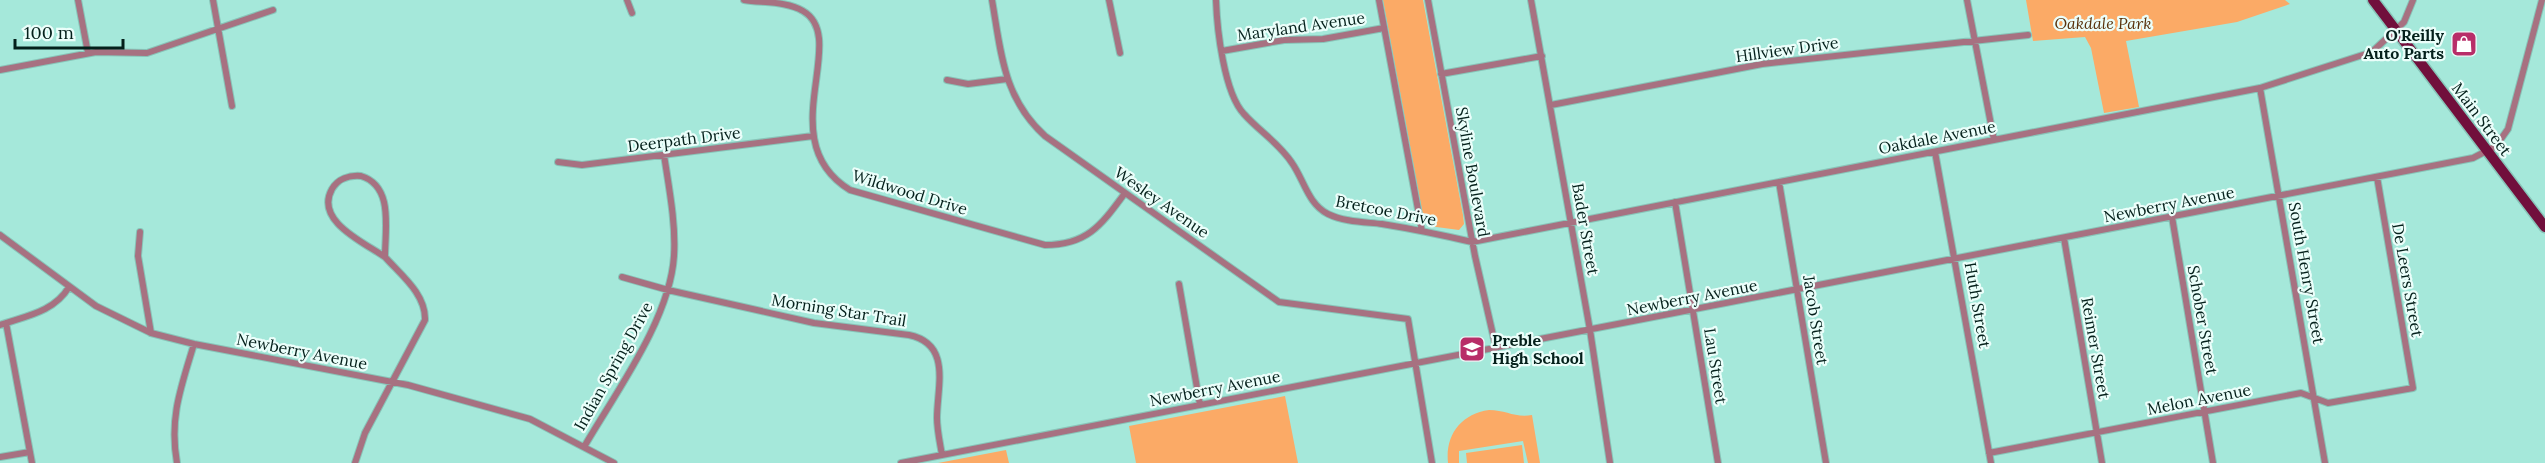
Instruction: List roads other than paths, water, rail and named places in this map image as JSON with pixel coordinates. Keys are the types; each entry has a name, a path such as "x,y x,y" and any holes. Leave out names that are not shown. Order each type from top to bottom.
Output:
{"main road":[{"name":"Main Street","path":"2373,0 2545,227"}],"street":[{"path":"78,0 88,53"},
{"path":"213,0 232,106"},
{"path":"627,0 632,12"},
{"name":"Wildwood Drive","path":"744,0 797,8 804,11 815,23 819,41 813,136 816,152 828,172 850,190 1035,243 1058,245 1087,235 1104,221 1125,193"},
{"name":"Wesley Avenue","path":"992,0 1007,79 1018,104 1035,127 1279,302 1408,319 1415,363"},
{"path":"1109,0 1120,52"},
{"name":"Bretcoe Drive","path":"1216,0 1216,27 1231,92 1239,109 1282,149 1299,173 1310,197 1320,209 1337,217 1472,242"},
{"path":"1379,0 1422,231"},
{"name":"Skyline Boulevard","path":"1428,0 1472,242 1496,348"},
{"name":"Bader Street","path":"1531,0 1590,330 1610,463"},
{"path":"1967,0 1994,140"},
{"name":"Oakdale Avenue","path":"1472,242 2260,88 2366,56 2396,31 2408,16 2413,0"},
{"path":"2487,151 2500,142 2508,129 2542,0"},
{"path":"0,70 88,53 147,53 273,10"},
{"name":"Maryland Avenue","path":"1222,51 1284,40 1323,39 1384,28"},
{"name":"Hillview Drive","path":"1551,105 1762,64 2028,35"},
{"path":"1441,74 1542,56"},
{"path":"947,80 979,84 1007,79"},
{"name":"South Henry Street","path":"2260,88 2325,463"},
{"name":"Deerpath Drive","path":"558,162 582,165 813,136"},
{"name":"Newberry Avenue","path":"901,463 2377,177 2473,158 2487,151"},
{"name":"Huth Street","path":"1935,152 1991,463"},
{"name":"Indian Spring Drive","path":"584,447 653,328 668,290 674,238 664,155"},
{"path":"355,463 365,433 423,327 425,312 418,295 385,257 333,219 329,211 329,198 334,186 342,179 353,176 369,178 382,192 385,257"},
{"name":"De Leers Street","path":"2377,177 2413,388"},
{"name":"Jacob Street","path":"1779,182 1826,463"},
{"name":"Lau Street","path":"1675,202 1718,463"},
{"name":"Schober Street","path":"2172,217 2213,463"},
{"path":"140,232 138,256 151,333"},
{"name":"Newberry Avenue","path":"0,235 112,316 151,333 194,344 393,382 530,418 614,463"},
{"name":"Reimer Street","path":"2064,238 2102,463"},
{"name":"Morning Star Trail","path":"622,277 668,290 814,323 909,335 921,339 933,350 939,364 937,417 942,455"},
{"path":"1179,284 1200,405"},
{"path":"32,463 3,324 51,307 69,287"},
{"path":"177,463 174,445 174,417 194,344"},
{"path":"1415,363 1432,463"},
{"name":"Melon Avenue","path":"1989,453 2301,393 2328,404 2413,388"},
{"path":"0,457 30,452"}],"place":[{"name":"O'Reilly Auto Parts","path":"2464,44"},
{"name":"Preble High School","path":"1472,349"}],"park label":[{"name":"Oakdale Park","path":"2103,23"}]}
